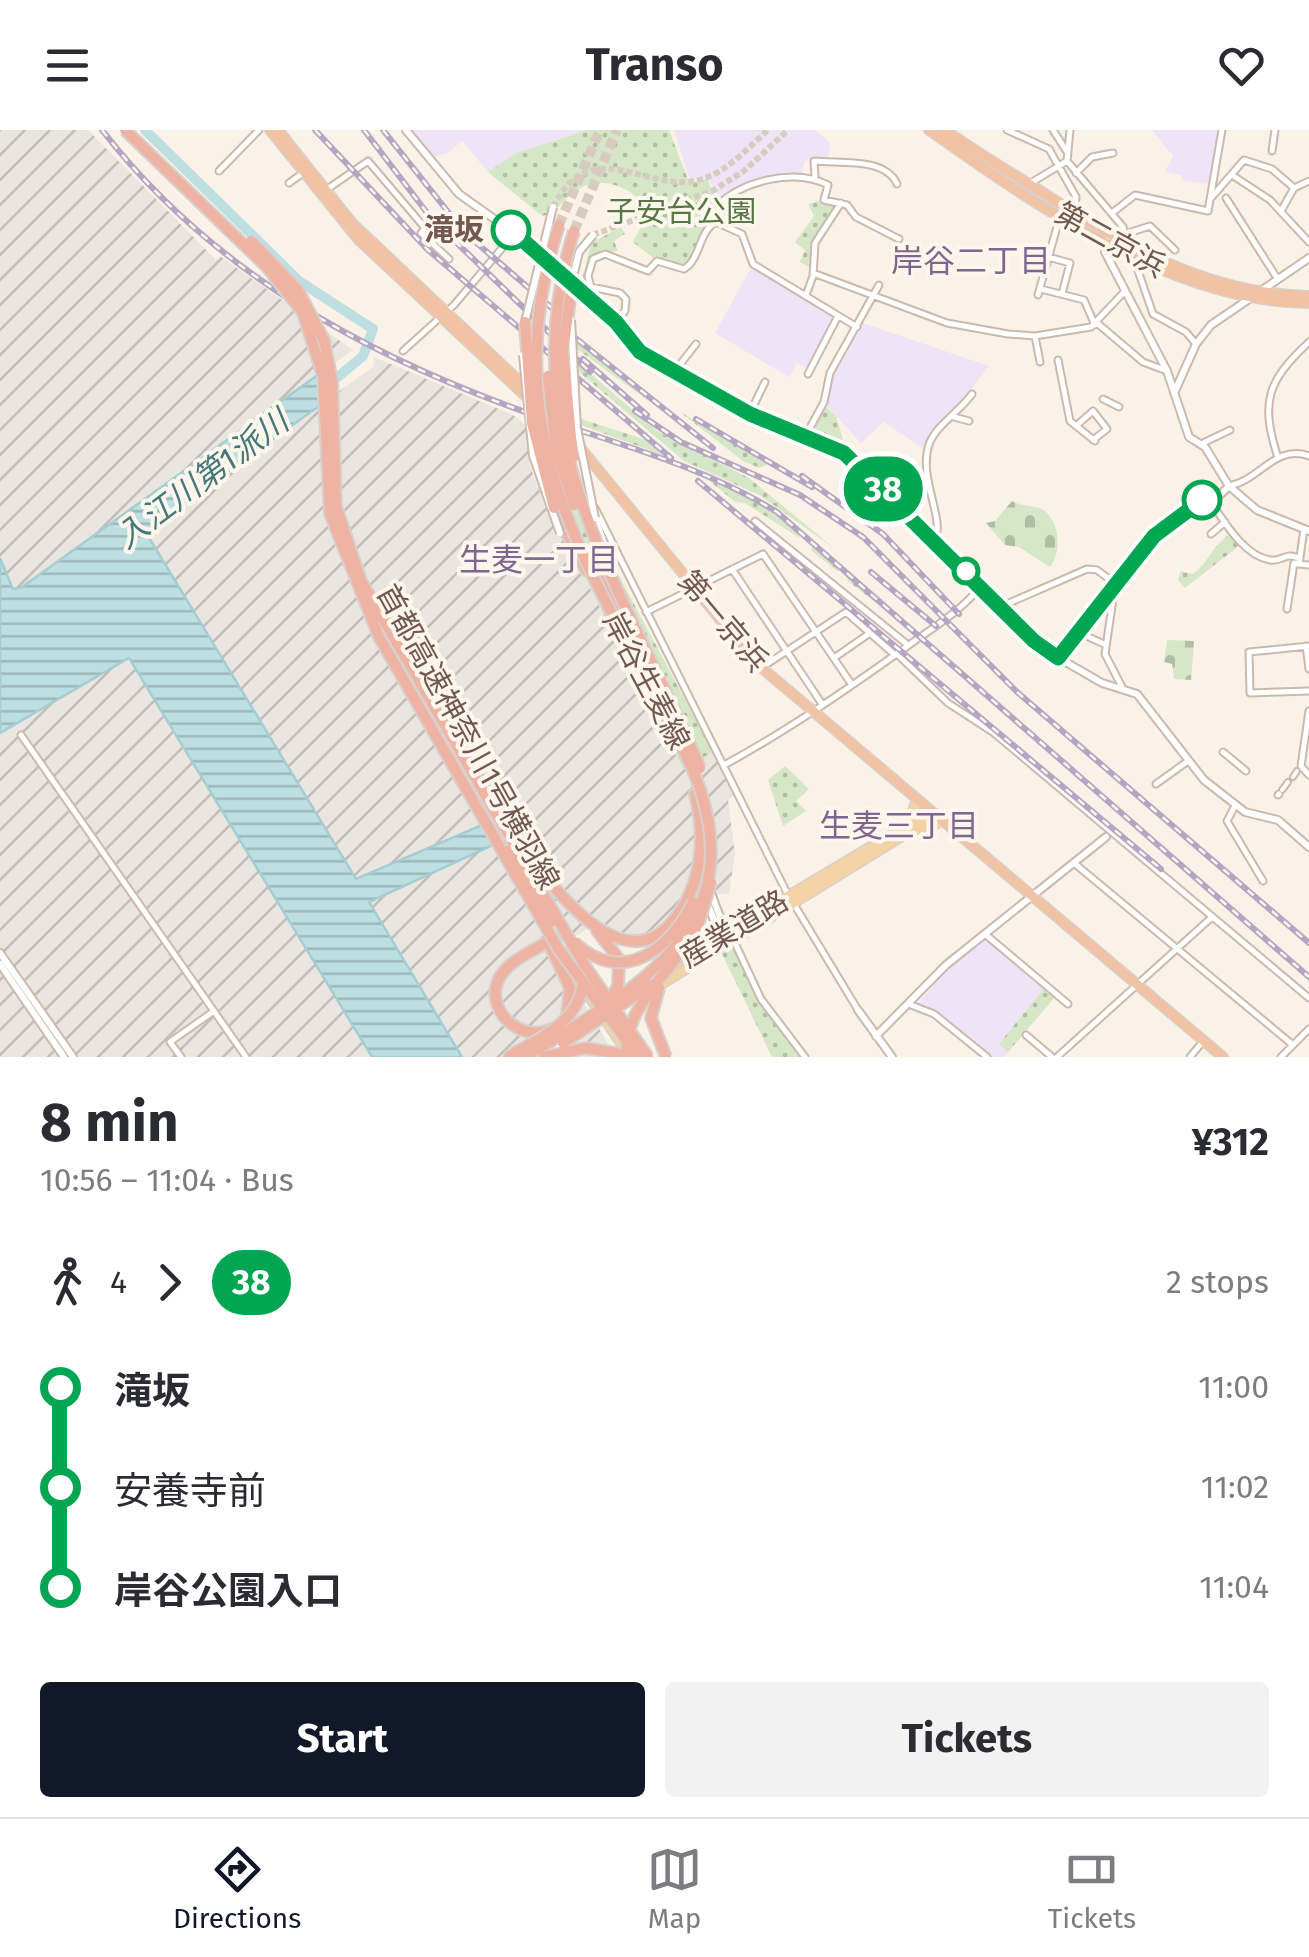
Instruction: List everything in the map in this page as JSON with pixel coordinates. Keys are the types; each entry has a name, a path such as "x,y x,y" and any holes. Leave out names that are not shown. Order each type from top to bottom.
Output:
{"highway":[{"name":"首都高速神奈川1号横羽線","path":"124,130 259,259 304,312 324,376 330,514 355,583 398,674 509,866 577,980 632,1057"},
{"name":"首都高速神奈川1号横羽線","path":"134,130 281,271 316,320 332,381 332,465 339,519 356,568 591,976 648,1057"},
{"name":"第一京浜","path":"270,130 358,239 443,315"},
{"name":"第一京浜","path":"278,130 305,172 518,388 598,474 761,668 809,713"},
{"name":"第二京浜","path":"929,130 954,137 1029,184 1134,260 1197,284 1254,295 1309,299"},
{"name":"第二京浜","path":"945,130 1060,214 1106,239 1125,239 1190,274 1254,295"},
{"path":"541,1057 586,1048 632,1057 632,1018 682,952 700,918 710,870 708,826 692,768 573,537 550,470 537,401 536,333 543,282 559,225"},
{"path":"574,231 560,286 554,356 562,440 586,521 698,764 713,818 713,871 697,934 653,1002 653,1029 666,1057"},
{"path":"573,276 563,343 570,440 600,546 631,619"},
{"path":"525,322 532,423 544,477 560,524 610,609"},
{"path":"536,333 542,410 558,479 576,529 639,656"},
{"path":"355,583 524,876 577,958 584,984 578,1004 564,1021 508,1057"},
{"name":"第一京浜","path":"691,589 738,653 917,803 929,818 1223,1057"},
{"path":"389,628 430,689 527,855 570,907 613,948 621,975 608,1004 563,1043"},
{"path":"570,907 612,934 646,938 674,920 693,884 701,846 697,800 682,752 651,688"},
{"path":"524,876 568,935 591,955 624,962 656,953 688,914 706,863 710,815 698,764"},
{"path":"471,770 556,933 588,979"},
{"path":"523,1057 633,990 670,956 688,928 703,892 708,826"},
{"path":"509,866 566,975 571,999 564,1018 544,1033 520,1030 502,1014 496,998 500,977 510,966 556,933"},
{"path":"541,1057 635,998 672,962 695,928 713,871"},
{"name":"第一京浜","path":"1134,986 1214,1057"}],"main road":[{"path":"909,828 917,803"},
{"name":"産業道路","path":"603,1011 724,934 929,818"},
{"name":"産業道路","path":"724,934 771,916 790,900"},
{"path":"556,933 632,1057"},
{"name":"産業道路","path":"603,1011 721,950 724,934"},
{"path":"588,979 603,1011"}],"street":[{"path":"220,171 259,130"},
{"path":"406,130 459,194 516,233 616,322 640,352 750,414 844,453 1058,658 1143,700 1188,761 1234,806 1278,820 1309,847"},
{"path":"1007,130 1049,150 1078,201 1074,214"},
{"path":"1070,130 1067,161 1112,213 1125,239 1150,226 1175,250"},
{"path":"1112,213 1135,195 1208,210 1222,130"},
{"path":"1272,151 1275,130"},
{"path":"1049,150 1054,132"},
{"path":"1054,132 1067,152"},
{"path":"1076,173 1092,156 1113,153"},
{"path":"1210,198 1248,160 1286,178 1294,188"},
{"path":"326,190 368,161 425,228 422,233 448,258"},
{"path":"814,177 814,161 866,164 885,171 896,184"},
{"path":"1029,184 1067,161"},
{"path":"289,183 305,172"},
{"path":"1232,175 1281,211 1300,237 1309,242"},
{"path":"728,226 717,206 743,187 761,181 814,177 828,185 824,200 841,203 899,239"},
{"path":"1281,211 1294,188 1309,181"},
{"path":"1226,198 1277,278"},
{"path":"806,296 814,273 815,243 841,203"},
{"name":"岸谷生麦線","path":"553,206 525,322 524,404 542,492 560,532 639,656 696,785 705,896 724,934"},
{"path":"1060,214 1039,292 1084,300 1096,324 1143,362 1167,371"},
{"path":"616,322 625,311 626,299 620,293 591,287 590,264 596,256 609,255 648,271 657,261 684,269 692,263 711,224 728,226 742,234 754,264 857,327"},
{"path":"403,351 443,315 516,233"},
{"path":"573,276 579,252 593,234"},
{"path":"1106,239 1126,291 1167,371 1184,429 1201,444 1229,486 1261,513 1307,530 1300,562"},
{"path":"1048,257 1070,262 1062,294"},
{"path":"1174,392 1196,344 1211,325 1309,258"},
{"path":"1134,260 1153,314 1186,332 1196,344"},
{"path":"814,273 947,323 1035,336 1096,324 1126,291"},
{"path":"806,436 824,402 830,373 879,285"},
{"path":"808,374 838,316"},
{"path":"1035,336 1040,362"},
{"path":"1278,458 1270,428 1270,389 1276,376 1309,342"},
{"path":"674,372 696,344"},
{"path":"1058,360 1070,421 1076,426 1094,440 1108,429 1093,411 1076,426"},
{"path":"750,414 766,382"},
{"path":"934,540 939,524 925,485 930,442 972,394"},
{"path":"1102,399 1118,407"},
{"path":"954,417 969,420"},
{"path":"1201,444 1230,430"},
{"path":"1058,658 1154,536 1208,498 1243,483 1278,458 1290,452 1309,456"},
{"path":"598,474 586,489 726,764 790,900 892,1057"},
{"path":"1208,498 1245,548 1267,559 1292,555 1309,565"},
{"path":"756,521 908,646"},
{"path":"1210,534 1224,522"},
{"path":"646,612 764,554 852,685"},
{"path":"1287,610 1294,563 1300,562"},
{"path":"732,569 822,705"},
{"path":"1002,606 1087,569 1097,570 1116,589"},
{"path":"726,764 852,685 962,608 982,586"},
{"path":"1116,589 1106,646 1108,665 1124,689"},
{"path":"761,668 846,612 948,703 994,733 1109,835 1309,998"},
{"name":"岸谷生麦線","path":"631,619 700,777 708,822 711,895 724,934"},
{"path":"1080,632 1106,646"},
{"path":"834,658 870,634"},
{"path":"1309,669 1308,646 1248,652 1250,693 1309,691"},
{"path":"1280,793 1296,773 1306,750 1309,711"},
{"path":"21,735 246,1057"},
{"path":"1222,752 1246,772"},
{"path":"1156,784 1188,761"},
{"path":"1296,773 1309,775"},
{"path":"1234,806 1227,821 1263,881"},
{"path":"876,1036 946,965 1109,835"},
{"path":"1074,862 1293,1045"},
{"path":"1026,1035 1054,1057 1211,918"},
{"path":"724,934 761,999 805,1057"},
{"path":"984,934 1068,1004"},
{"path":"0,953 72,1057"},
{"path":"0,964 64,1057"},
{"path":"910,1005 934,1014 987,1057"},
{"path":"181,1057 170,1042 214,1010"},
{"path":"523,1057 603,1011"},
{"path":"541,1057 603,1011"},
{"path":"1281,1057 1309,1029"},
{"path":"1190,1057 1200,1045"}],"shaded area":[{"path":"0,130 88,130 216,260 220,256 353,350 16,590 0,558"},
{"path":"411,130 588,130 516,153 488,172 462,141 448,153 434,156"},
{"path":"674,130 815,130 830,143 828,159 805,161 802,173 759,178 719,199 708,178 690,181"},
{"path":"1152,130 1220,130 1209,184 1183,181 1181,175 1165,172 1173,156"},
{"path":"752,266 835,316 807,368 797,363 789,377 715,333"},
{"path":"863,323 989,366 925,450 884,422 861,443 827,406 832,380"},
{"path":"374,357 513,415 528,427 530,466 538,488 683,767 713,752 735,793 728,800 735,853 729,894 686,895 675,913 646,934 631,935 597,923 574,937 466,753 463,738 386,614 367,626 482,825 356,880 145,530 373,367"},
{"path":"128,658 372,1057 0,1057 0,733"},
{"path":"493,845 616,1057 462,1057 369,902"},
{"path":"986,937 1044,988 999,1044 1008,1052 1005,1057 991,1057 919,1003 948,967"}],"green space":[{"name":"子安台公園","path":"588,130 669,130 689,182 707,179 728,226 711,224 692,263 684,269 657,261 633,242 650,210 625,189 594,183 542,216 488,172 516,153"},
{"path":"819,201 837,205 812,249 811,268 800,262 805,250 795,242 814,216 808,204"},
{"path":"621,227 625,234 614,241 618,251 591,256 588,287 581,283 591,243"},
{"path":"561,328 675,420 577,349"},
{"path":"559,346 657,431 749,478 835,549 761,496 684,461 559,355"},
{"path":"826,407 836,416 845,446 814,431"},
{"path":"680,412 768,464 759,468 743,461"},
{"path":"563,413 646,440 663,455 564,419"},
{"path":"563,471 713,752 683,768 538,487"},
{"path":"707,479 762,505 803,535 798,537 745,503 735,502"},
{"path":"1012,501 1043,510 1053,521 1058,545 1050,567 1019,547 1005,545 986,523 995,521"},
{"path":"1228,535 1240,545 1185,588 1178,580 1181,571 1193,574"},
{"path":"813,544 842,569 837,571 811,550"},
{"path":"843,570 905,625 849,582"},
{"path":"1167,640 1194,641 1191,680 1174,679 1172,664 1164,662"},
{"path":"785,766 809,789 796,801 806,811 783,826 768,780"},
{"path":"735,947 759,1000 803,1057 772,1057 722,954"},
{"path":"1044,988 1055,997 1008,1052 999,1044"}],"water":[{"path":"319,374 322,404 145,531 356,879 482,825 493,845 369,902 462,1057 372,1057 129,658 0,733 0,558 13,589 22,587"}],"waterway":[{"name":"入江川第1派川","path":"145,130 299,281 373,329 363,356 327,386"}],"tunnel":[{"path":"559,225 600,130"},
{"path":"574,231 617,130"},
{"path":"553,207 568,185 585,173 602,169 679,182 709,177 768,130"},
{"path":"593,235 714,190 744,171 788,130"}],"railway":[{"path":"102,130 192,226 242,267 351,336 470,391 689,468 777,512 1309,977"},
{"path":"315,130 427,249 671,458"},
{"path":"364,130 431,218 590,372"},
{"path":"383,130 464,232 568,322"},
{"path":"553,320 713,448"},
{"path":"583,359 647,415"},
{"path":"635,411 681,442 800,495 863,537 1017,692 1309,943"},
{"path":"696,419 812,487"},
{"path":"802,476 883,534 959,614"},
{"path":"698,481 1161,869"},
{"path":"871,572 936,626"}],"bus line":[{"name":"38","path":"511,230 616,322 640,352 750,414 844,453 988,591 1034,641 1058,658 1121,583 1154,536 1202,500"}],"place":[{"name":"滝坂","path":"511,230"}],"district":[{"name":"岸谷二丁目","path":"971,261"},
{"name":"生麦一丁目","path":"539,560"},
{"name":"生麦三丁目","path":"899,826"}]}
